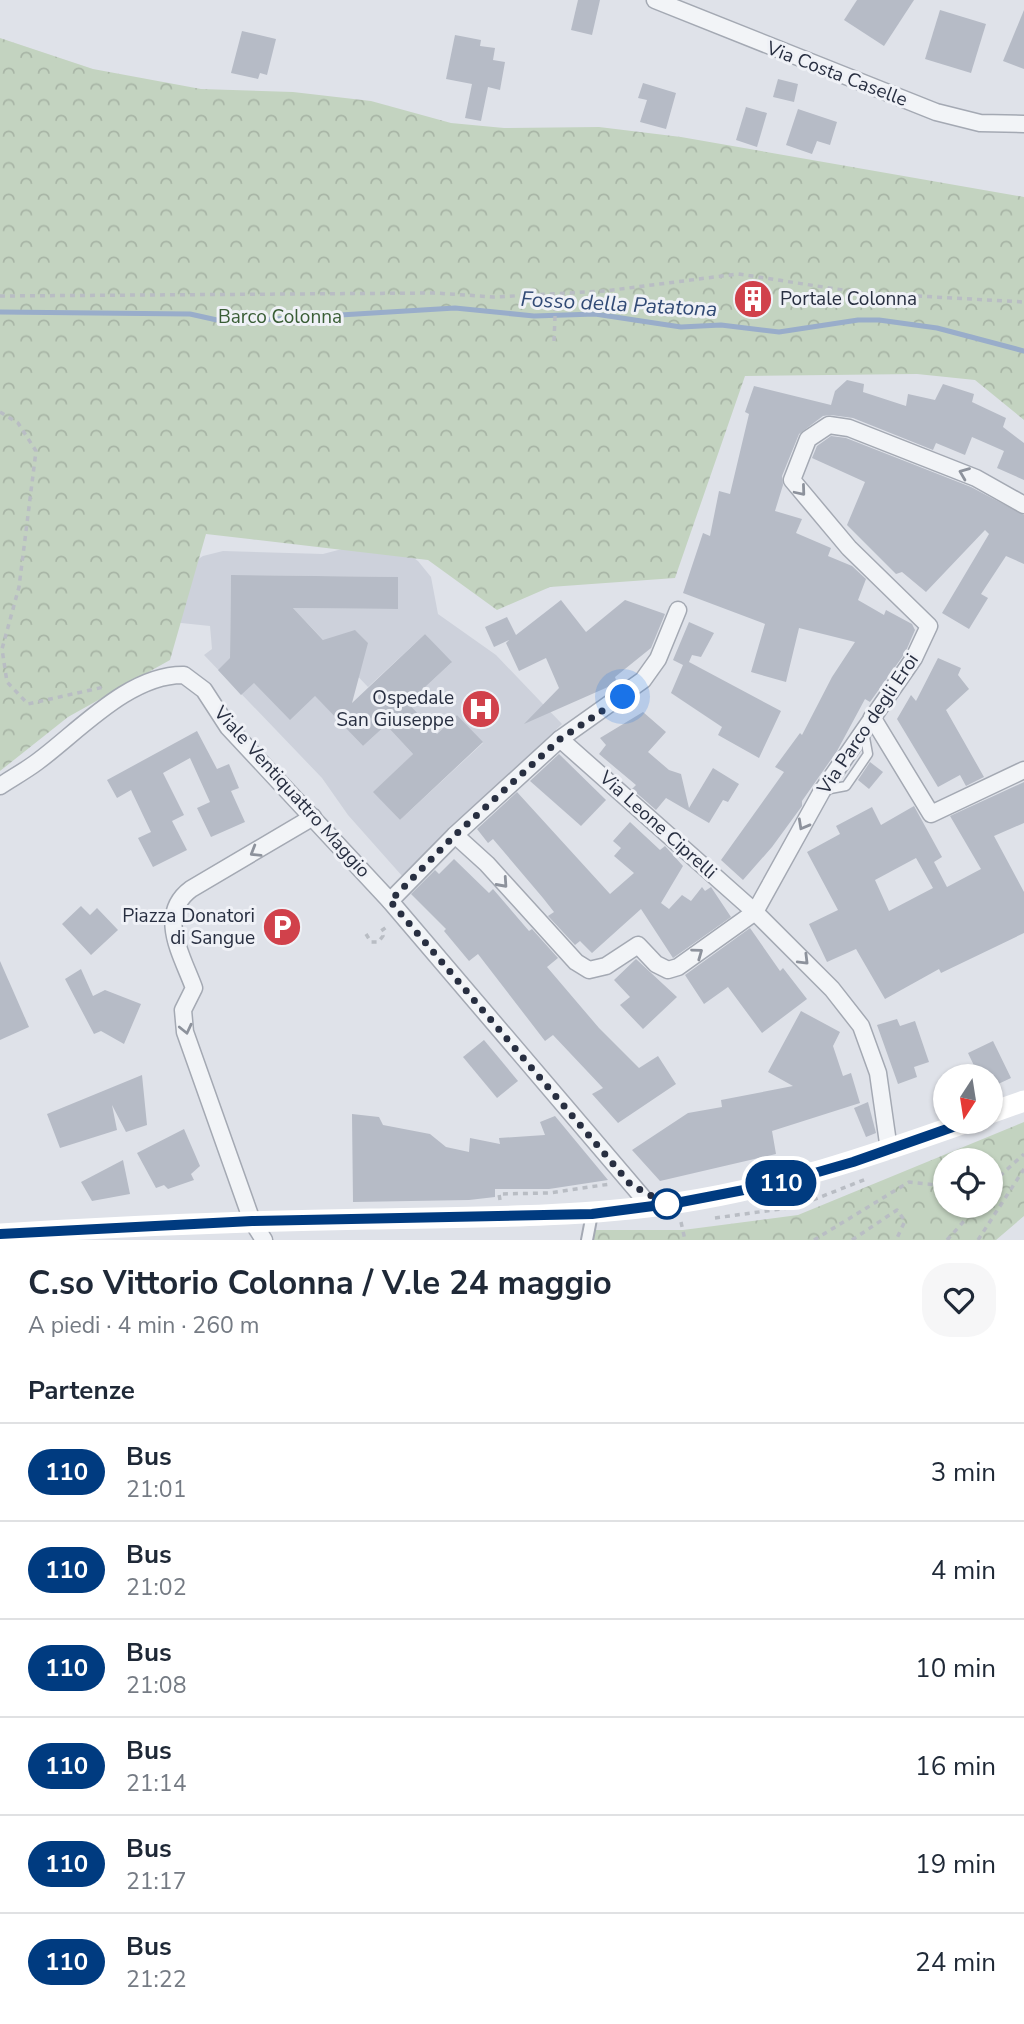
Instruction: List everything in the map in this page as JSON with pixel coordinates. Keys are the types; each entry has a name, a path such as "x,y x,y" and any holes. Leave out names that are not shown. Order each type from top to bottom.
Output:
{"main road":[{"path":"1003,1108 1024,1101"},
{"path":"0,1234 252,1221 592,1214 780,1183 934,1134"}],"street":[{"name":"Via Costa Caselle","path":"655,0 936,112 980,123 1024,124"},
{"name":"Via Parco degli Eroi","path":"755,912 822,791 914,658 929,626 849,548 792,480 808,439 829,425 849,428 976,478 1024,505"},
{"path":"390,901 455,835 560,739 643,680 658,659 678,610"},
{"name":"Viale Ventiquattro Maggio","path":"0,786 37,762 106,706 161,677 184,675 204,690 228,727 390,901 650,1206"},
{"path":"868,723 931,814 1024,770"},
{"name":"Via Leone Ciprelli","path":"560,739 755,912 832,989 861,1026 878,1073 889,1150"},
{"path":"264,1240 252,1221 186,1032 183,1010 194,988 177,941 172,917 175,906 191,889 313,817"},
{"path":"455,835 487,864 576,962 589,970 606,966 638,945 656,964 668,970 678,967 755,912"},
{"path":"587,1240 592,1214"}],"path":[{"path":"0,296 435,293 494,297 738,274 863,293 1024,302"},
{"path":"554,341 556,293"},
{"path":"0,412 18,423 36,452 19,587 2,649 7,682 28,704 103,687 124,696"},
{"path":"366,934 371,942 378,942 383,936 381,931 388,926"},
{"path":"1003,1172 1024,1154"},
{"path":"978,1240 1024,1169"},
{"path":"814,1240 909,1182 933,1185"},
{"path":"852,1240 897,1210 905,1222 896,1240"},
{"path":"947,1240 966,1218"}],"shaded area":[{"name":"Ospedale San Giuseppe","path":"361,544 401,549 418,561 431,577 438,614 496,655 562,724 403,877 348,815 322,778 204,655 212,649 210,626 162,621 186,567 203,556 223,551 323,554","holes":["231,575 398,577 398,609 293,608 368,687 425,634 451,663 408,703 437,734 457,715 483,743 400,820 374,792 413,754 386,725 363,746 280,659 230,658"]}],"green space":[{"name":"Barco Colonna","path":"0,38 93,69 201,89 293,92 371,101 451,123 504,128 599,127 681,137 1024,197 1024,420 975,380 917,374 745,376 675,578 550,587 497,610 428,560 206,534 170,660 68,717 0,771"},
{"path":"1024,1122 1024,1216 996,1240 593,1240 595,1230 683,1230 798,1215 933,1159 933,1218 1003,1218 1003,1148 961,1148 995,1134 1003,1134 1003,1131"}],"building":[{"path":"578,0 600,0 592,35 571,30"},
{"path":"857,0 914,0 884,46 844,20"},
{"path":"940,10 986,24 971,73 925,59"},
{"path":"1024,10 1024,69 1003,61"},
{"path":"242,31 276,39 267,75 260,73 258,79 231,73"},
{"path":"455,35 481,40 480,46 495,48 493,60 505,62 500,90 488,87 481,121 465,118 472,84 446,79"},
{"path":"778,79 798,84 794,102 773,97"},
{"path":"643,83 676,93 666,129 640,122 647,100 638,98"},
{"path":"746,107 767,113 757,147 736,140"},
{"path":"798,109 837,122 830,145 817,141 812,154 786,145"},
{"path":"847,380 864,384 863,392 906,406 908,394 935,400 943,384 974,394 972,402 1006,418 1003,427 1024,443 1024,480 997,468 1004,451 972,437 965,455 936,443 933,450 853,418 831,415 823,416 799,434 782,476 783,485 775,511 802,519 796,533 831,548 828,556 852,566 866,579 858,600 884,615 886,610 912,624 915,630 905,653 870,702 865,699 837,751 802,801 802,806 772,847 743,880 721,860 784,772 775,767 800,733 802,735 832,677 855,642 799,628 786,682 751,672 765,624 683,593 703,533 710,536 719,491 730,494 749,414 745,412 754,386 831,405 835,391"},
{"path":"831,436 846,438 971,487 1024,515 1024,564 1006,556 981,594 988,598 969,629 942,613 989,534 985,530 926,592 902,572 896,574 847,525 865,482 812,458 817,446"},
{"name":"Ospedale San Giuseppe","path":"231,575 398,577 398,609 293,608 323,640 355,630 368,643 352,703 425,634 452,662 408,703 437,734 457,715 483,742 400,820 373,792 413,754 386,725 363,746 315,696 290,720 254,683 241,695 218,670 230,658"},
{"path":"561,600 586,632 625,600 665,614 651,648 615,677 617,683 524,724 559,688 546,658 519,671 506,643 509,640 494,647 485,627 507,617 516,635"},
{"path":"689,622 714,633 701,657 692,655 689,662 781,711 759,758 718,735 722,727 671,693 683,665 673,660"},
{"path":"938,658 961,668 958,675 969,689 946,710 984,777 966,786 960,775 938,787 897,719 911,695 916,701"},
{"path":"643,712 666,732 648,752 669,770 681,774 689,808 713,768 739,784 728,802 723,800 709,823 666,798 656,810 632,789 636,785 599,754 606,745 600,738"},
{"path":"197,731 217,769 229,764 239,788 231,791 245,822 211,837 197,808 210,802 190,758 163,773 184,815 172,821 187,850 153,867 138,838 151,832 131,790 117,798 107,780"},
{"path":"559,754 606,800 581,826 530,781"},
{"path":"870,762 883,772 869,789 858,780"},
{"path":"1024,782 1024,823 994,836 1024,892 1024,933 941,973 939,969 885,999 856,949 827,962 809,924 838,910 807,852 840,834 836,826 872,807 881,825 914,806 942,857 934,862 947,887 981,869 950,816","holes":["916,858 933,888 889,911 875,880"]},
{"path":"517,792 610,894 634,873 614,856 621,848 613,841 630,822 660,850 665,846 683,866 661,903 669,909 682,895 691,901 702,887 705,891 711,887 731,917 673,958 641,909 592,953 580,941 575,945 548,916 554,912 543,898 493,839 488,843 477,829"},
{"path":"454,859 489,893 493,889 529,931 532,929 558,958 547,967 599,1028 639,1068 658,1056 676,1084 618,1123 592,1094 603,1088 553,1035 545,1041 478,954 469,961 444,931 446,929 411,894 435,870 439,874"},
{"path":"81,906 90,915 97,908 118,930 91,955 62,924"},
{"path":"750,928 780,971 783,968 807,999 762,1033 728,987 704,1004 685,975"},
{"path":"636,959 677,997 643,1029 620,1005 630,997 614,980"},
{"path":"0,961 29,1027 0,1040"},
{"path":"81,969 93,996 105,990 141,1004 124,1044 101,1031 94,1034 65,979"},
{"path":"801,1011 840,1032 833,1046 843,1076 851,1073 860,1103 772,1131 776,1154 660,1181 632,1150 688,1113 722,1107 721,1100 793,1086 768,1072"},
{"path":"897,1019 900,1026 915,1021 929,1062 914,1067 917,1077 898,1084 877,1025"},
{"path":"484,1040 518,1081 497,1098 463,1057"},
{"path":"993,1041 1011,1078 1003,1082 1003,1064 973,1064 968,1053"},
{"path":"142,1075 147,1125 126,1132 112,1105 117,1130 60,1148 47,1114"},
{"path":"868,1102 876,1133 866,1137 854,1108"},
{"path":"352,1114 379,1117 383,1125 430,1134 446,1147 469,1152 470,1138 500,1144 499,1138 545,1135 540,1122 555,1116 608,1180 549,1189 495,1189 495,1197 469,1200 353,1202"},
{"path":"184,1129 200,1166 191,1174 194,1180 168,1189 164,1185 156,1188 137,1153"},
{"path":"123,1160 130,1194 92,1201 81,1182"}],"waterway":[{"name":"Fosso della Patatona","path":"0,312 190,314 226,322 455,308 534,316 595,314 681,327 721,325 779,332 858,320 879,320 937,328 1024,351"}],"bus line":[{"name":"110","path":"0,1234 252,1221 592,1214 676,1203 780,1183 853,1162 933,1134"}],"place":[{"name":"Portale Colonna","path":"753,299"},
{"name":"Ospedale San Giuseppe","path":"481,709"},
{"name":"Piazza Donatori di Sangue","path":"282,927"}],"route":[{"path":"623,697 560,739 455,835 390,901 631,1185 667,1204"}]}
